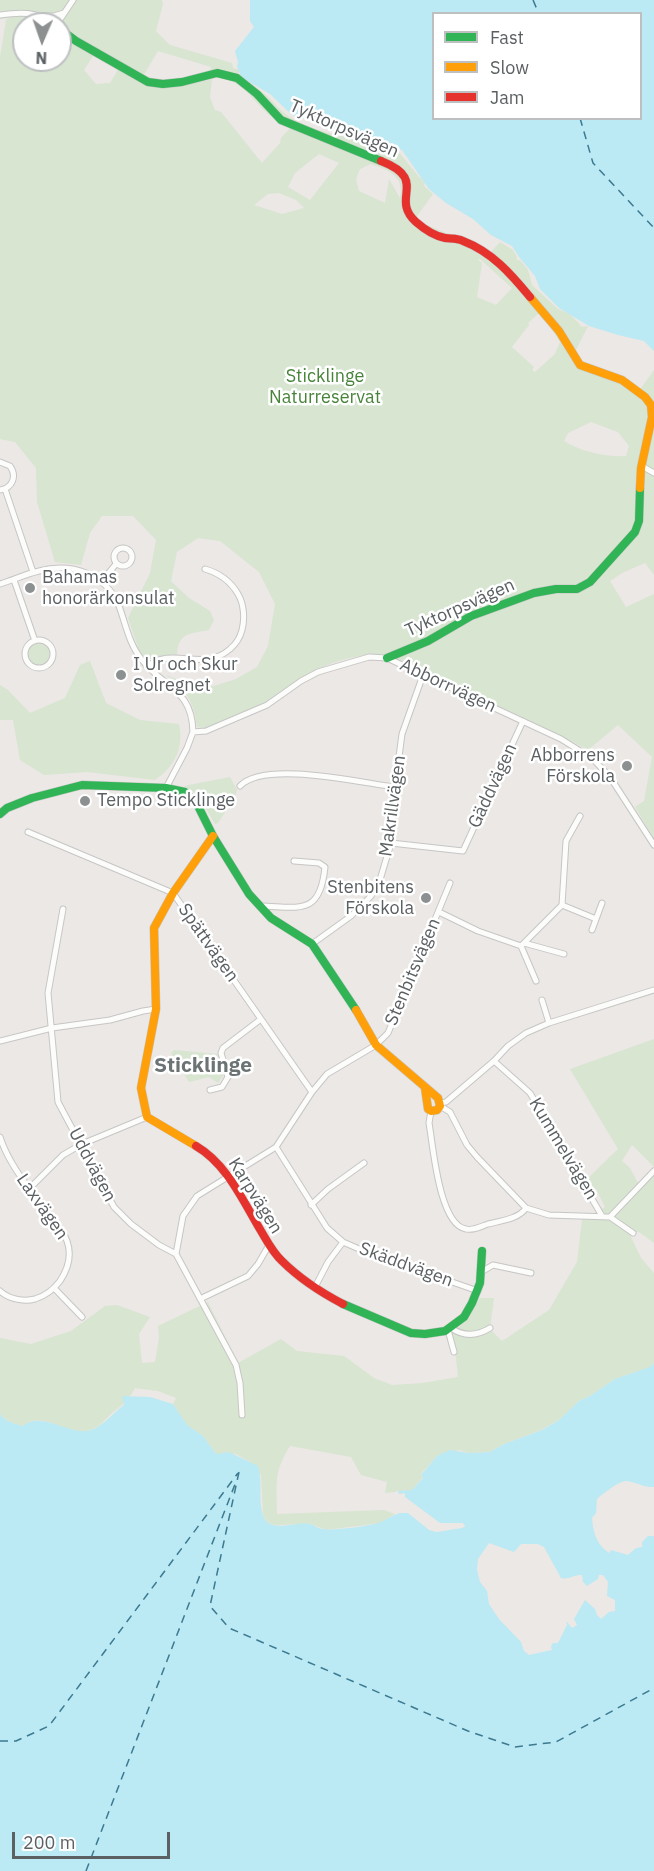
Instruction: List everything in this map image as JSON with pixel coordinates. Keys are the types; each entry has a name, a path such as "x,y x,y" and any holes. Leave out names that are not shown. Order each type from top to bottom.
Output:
{"street":[{"path":"65,12 73,0"},
{"name":"Tyktorpsvägen","path":"72,38 148,82 163,84 182,82 217,73 237,78 257,94 281,120 399,170 408,183 405,204 408,213 416,222 433,234 462,240 494,258 505,267 559,331 580,365 614,375 645,397 651,405 652,417 642,466 639,521 634,532 591,582 577,589 546,590 523,596 471,616 428,641 387,658"},
{"path":"0,462 10,466 14,474 12,483 2,489 33,573"},
{"path":"642,466 654,473"},
{"path":"102,581 116,564"},
{"path":"0,584 55,568 73,569 95,576 102,581 117,602 132,648 147,667 185,700 191,714 193,732 166,788"},
{"path":"147,667 156,660 167,657 198,661 210,660 226,653 238,641 244,620 241,601 224,579 206,569"},
{"path":"14,580 35,641"},
{"path":"35,641 44,641 51,646 52,660 45,666 35,667 27,660 26,651 35,641"},
{"name":"Abborrvägen","path":"193,732 215,728 267,705 318,672 369,657 387,658 561,739 593,759 610,777 654,845"},
{"name":"Makrillvägen","path":"312,944 351,916 371,896 379,883 391,843 402,734 423,675"},
{"name":"Gäddvägen","path":"391,843 463,850 523,721"},
{"path":"240,786 256,777 282,772 395,787"},
{"path":"0,814 7,808 32,798 82,785 176,789 190,796 197,804 243,886 259,906 271,918 312,944 340,984 376,1045 438,1098 440,1105 450,1112 467,1145 526,1208 549,1215 610,1217 633,1233"},
{"path":"522,944 562,905 566,841 580,816"},
{"name":"Spättvägen","path":"28,832 173,893 312,1092"},
{"path":"30,1188 63,1155 82,1144 147,1117 141,1088 156,1009 153,936 156,922 173,893 213,836"},
{"path":"259,906 299,907 311,903 319,895 325,867 320,863 294,861"},
{"name":"Stenbitsvägen","path":"177,1254 179,1229 186,1209 197,1196 276,1147 312,1092 327,1074 376,1045 388,1033 450,883"},
{"path":"592,930 603,903"},
{"path":"562,905 596,919"},
{"name":"Uddvägen","path":"63,909 48,993 58,1102 82,1144 98,1180 117,1211 159,1245 177,1254"},
{"path":"439,912 478,931 564,954"},
{"path":"522,944 536,981"},
{"path":"431,1111 437,1110 440,1105 447,1102 508,1046 526,1033 549,1023 654,990"},
{"path":"542,1000 549,1023"},
{"path":"0,1041 52,1028 110,1020 156,1009"},
{"path":"210,1090 222,1087 227,1082 228,1077 221,1053 223,1048 261,1020"},
{"name":"Kummelvägen","path":"494,1061 530,1093 602,1216"},
{"path":"425,1088 428,1109 431,1111 429,1123 444,1204 458,1226 466,1230 478,1227 519,1215 526,1208"},
{"name":"Karpvägen","path":"147,1117 208,1153 229,1177 281,1261 315,1287 346,1306 411,1333 425,1334 450,1329"},
{"name":"Laxvägen","path":"0,1137 7,1155 63,1232 69,1249 65,1274 54,1288"},
{"name":"Skäddvägen","path":"276,1147 327,1228 343,1242 478,1291"},
{"path":"311,1205 328,1189 364,1163"},
{"path":"610,1217 654,1171"},
{"path":"315,1287 328,1262 343,1242"},
{"path":"200,1299 248,1276 269,1245"},
{"path":"450,1329 464,1317 478,1291 482,1251"},
{"path":"177,1254 236,1365 242,1414"},
{"path":"481,1272 493,1265 531,1273"},
{"path":"0,1292 12,1298 28,1300 45,1295 54,1288 82,1317"},
{"path":"450,1329 470,1335 490,1328"},
{"path":"450,1329 454,1352"}],"green space":[{"name":"Sticklinge Naturreservat","path":"0,0 162,0 156,31 170,45 232,63 233,68 240,70 238,73 244,80 267,96 294,120 326,132 367,140 370,144 397,150 423,179 424,186 433,194 415,219 491,252 500,242 513,250 516,259 521,261 528,270 532,285 558,309 570,314 582,327 588,326 575,352 583,364 639,391 654,370 654,575 645,563 610,581 626,607 654,594 654,839 635,807 644,801 652,757 618,725 588,750 387,654 352,657 319,668 251,710 205,728 197,727 188,697 166,675 193,686 214,686 236,679 257,667 268,646 275,604 259,572 220,541 198,538 177,552 171,581 189,598 210,611 214,620 209,630 182,638 177,656 163,656 147,660 139,651 128,618 150,573 156,540 133,516 102,516 90,533 81,565 55,562 37,502 36,468 15,442 0,439 0,57 6,20 9,18 0,19","holes":["158,51 211,67 210,71 185,78 160,80 143,76","95,53 119,68 110,83 96,84 84,70","214,77 234,83 247,92 273,118 291,127 262,163 221,112 215,110 210,97 212,79 205,81 204,79","319,154 339,163 310,200 288,187 295,173","371,164 394,175 400,184 400,198 389,179 385,203 359,191 356,179 360,169","279,193 296,200 304,208 282,214 254,205 268,194","480,259 512,288 496,305 477,297 482,263 478,260","539,313 560,342 555,354 535,372 532,370 534,367 512,347 529,325 528,323","591,422 618,432 629,446 626,456 602,455 564,441 568,433"]},
{"path":"39,643 47,646 50,654 47,662 39,665 31,662 28,654 31,646"},
{"path":"90,661 106,703 140,720 179,724 180,741 176,756 168,769 155,780 87,772 44,775 20,760 13,720 0,720 0,685 8,690 30,713 65,698 80,665"},
{"path":"230,777 237,790 235,797 218,823 215,824 198,795 184,786"},
{"path":"654,1039 654,1167 632,1145 622,1161 630,1168 638,1183 654,1169 654,1243 639,1232 635,1232 631,1237 641,1258 654,1273 654,1363 651,1367 615,1379 579,1401 559,1420 541,1430 504,1444 490,1452 469,1453 459,1450 437,1456 421,1474 423,1477 412,1490 385,1493 387,1482 361,1475 351,1457 290,1446 278,1471 277,1514 384,1510 395,1514 381,1523 326,1530 311,1524 274,1525 267,1522 263,1516 261,1475 250,1462 236,1454 216,1454 203,1436 187,1426 173,1404 176,1398 158,1391 135,1388 126,1402 101,1424 86,1431 38,1420 23,1426 7,1420 0,1414 0,1338 31,1344 71,1331 105,1306 117,1305 150,1317 139,1334 142,1363 155,1362 159,1338 158,1326 208,1302 238,1363 281,1339 297,1351 344,1356 374,1378 392,1385 458,1377 454,1340 451,1334 468,1319 480,1298 494,1298 490,1329 502,1341 549,1310 577,1262 582,1220 605,1207 596,1189 591,1191 585,1181 618,1149 570,1069"},
{"path":"174,1050 217,1054 225,1073 218,1083 209,1077 189,1082 171,1053"}],"water":[{"path":"250,0 654,0 654,351 644,341 589,326 559,308 540,289 535,276 512,246 491,235 473,219 446,203 429,189 402,150 379,140 338,131 291,114 270,94 241,77 235,51 254,27 250,21"},
{"path":"654,1363 654,1487 629,1481 619,1483 597,1499 596,1513 592,1518 596,1537 609,1553 611,1550 628,1555 636,1548 642,1547 642,1542 648,1536 654,1536 654,1871 0,1871 0,1414 7,1420 23,1426 37,1421 86,1431 101,1424 124,1405 122,1396 150,1397 173,1404 187,1425 203,1436 216,1454 229,1452 258,1466 263,1516 271,1524 284,1526 305,1524 321,1529 342,1529 382,1522 396,1514 408,1513 436,1532 462,1528 465,1525 440,1523 398,1494 398,1491 412,1490 437,1456 450,1450 469,1453 490,1452 504,1444 542,1430 559,1420 579,1401 615,1379 650,1367","holes":["489,1543 514,1552 521,1544 538,1544 544,1547 561,1578 582,1575 583,1582 587,1586 598,1579 599,1575 603,1575 608,1582 607,1596 615,1600 615,1611 609,1612 601,1619 595,1609 585,1600 574,1619 577,1625 572,1628 566,1621 567,1625 558,1643 553,1643 551,1646 552,1650 529,1655 489,1604 487,1591 480,1582 477,1570 478,1559"]}],"pier":[{"path":"398,1491 399,1494 405,1493 405,1497 411,1503 440,1523 463,1523 465,1527 436,1532 429,1530 408,1513 391,1512 403,1509 409,1511 436,1529 461,1526 438,1526 409,1505 402,1496 396,1496 395,1492"}],"ferry route":[{"path":"533,0 538,12"},
{"path":"581,120 593,163 654,228"},
{"path":"239,1472 210,1606 229,1628 468,1731 515,1747 556,1742 654,1688"},
{"path":"0,1741 16,1741 49,1726 238,1473"},
{"path":"86,1871 237,1479"}],"traffic: fast":[{"path":"72,38 148,82 163,84 182,82 217,73 237,78 257,94 281,120 381,161"},
{"path":"387,658 428,641 471,616 534,593 556,589 577,589 590,582 635,532 639,521 640,488"},
{"path":"0,814 7,808 32,798 82,785 166,788 185,792 197,804 213,836 249,894 271,918 312,944 356,1010"},
{"path":"343,1304 411,1333 425,1334 445,1331 464,1317 472,1303 480,1283 482,1251"}],"traffic: slow":[{"path":"530,297 559,331 580,365 622,380 645,397 651,405 652,417 641,468 640,488"},
{"path":"196,1146 147,1117 141,1088 156,1009 154,928 173,893 213,836"},
{"path":"356,1010 376,1045 438,1098 440,1106 437,1110 428,1109 425,1088"}],"traffic: jam":[{"path":"381,161 403,175 406,182 406,205 416,222 437,236 461,240 483,251 508,272 530,297"},
{"path":"196,1146 217,1163 225,1173 279,1258 303,1279 343,1304"}],"place":[{"name":"Bahamas honorärkonsulat","path":"30,588"},
{"name":"I Ur och Skur Solregnet","path":"121,675"},
{"name":"Abborrens Förskola","path":"627,766"},
{"name":"Tempo Sticklinge","path":"85,801"},
{"name":"Stenbitens Förskola","path":"426,898"}],"district":[{"name":"Sticklinge","path":"203,1066"}]}
